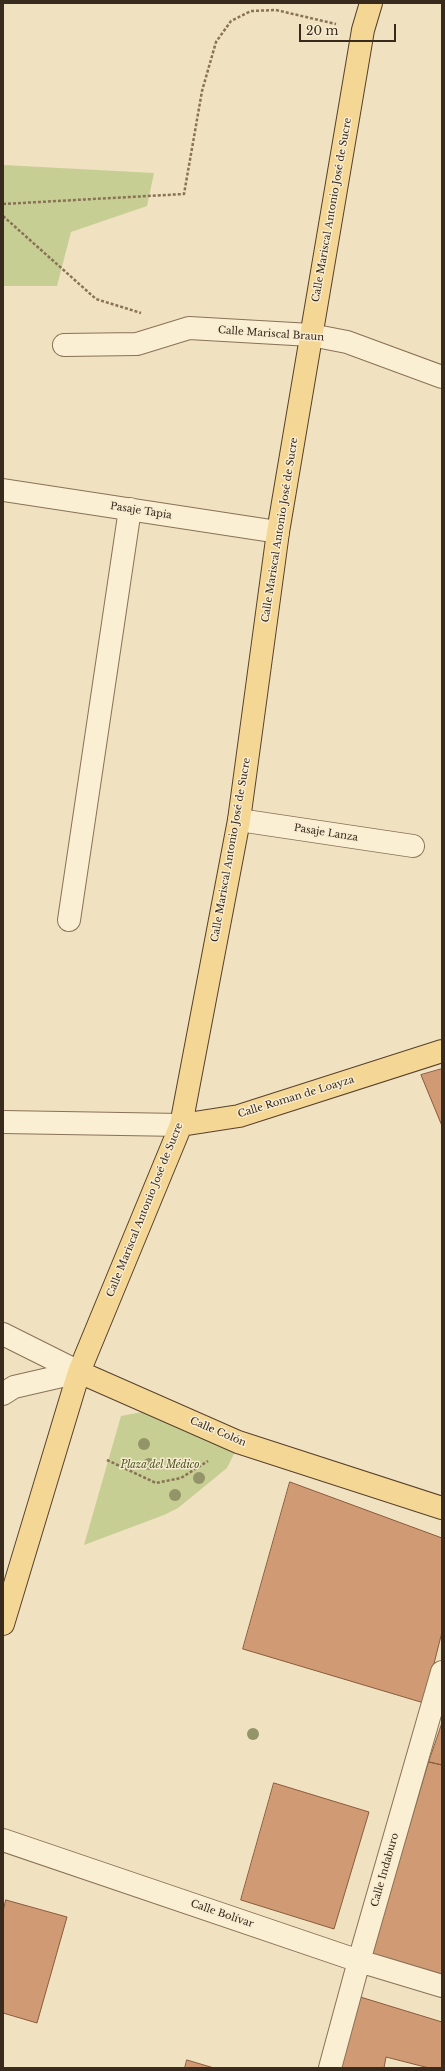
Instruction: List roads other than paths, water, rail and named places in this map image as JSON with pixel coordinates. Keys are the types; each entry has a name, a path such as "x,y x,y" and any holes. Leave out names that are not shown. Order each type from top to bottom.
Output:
{"main road":[{"name":"Calle Mariscal Antonio José de Sucre","path":"3,1624 79,1372 181,1125 238,820 278,532 363,30 371,3"},
{"name":"Calle Roman de Loayza","path":"181,1125 239,1116 442,1051"},
{"name":"Calle Colón","path":"79,1372 238,1442 442,1508"}],"street":[{"name":"Calle Mariscal Braun","path":"64,345 137,344 189,328 311,335 347,342 442,377"},
{"name":"Pasaje Tapia","path":"3,490 278,532"},
{"path":"69,920 130,509"},
{"name":"Pasaje Lanza","path":"238,820 413,846"},
{"name":"Calle Roman de Loayza","path":"3,1122 181,1125"},
{"name":"Calle Colón","path":"3,1334 79,1372"},
{"path":"3,1394 14,1387 79,1372"},
{"name":"Calle Indaburo","path":"330,2068 359,1961 442,1672"},
{"name":"Calle Bolívar","path":"3,1840 359,1961 442,1986"}],"park label":[{"name":"Plaza del Médico","path":"160,1465"}]}
